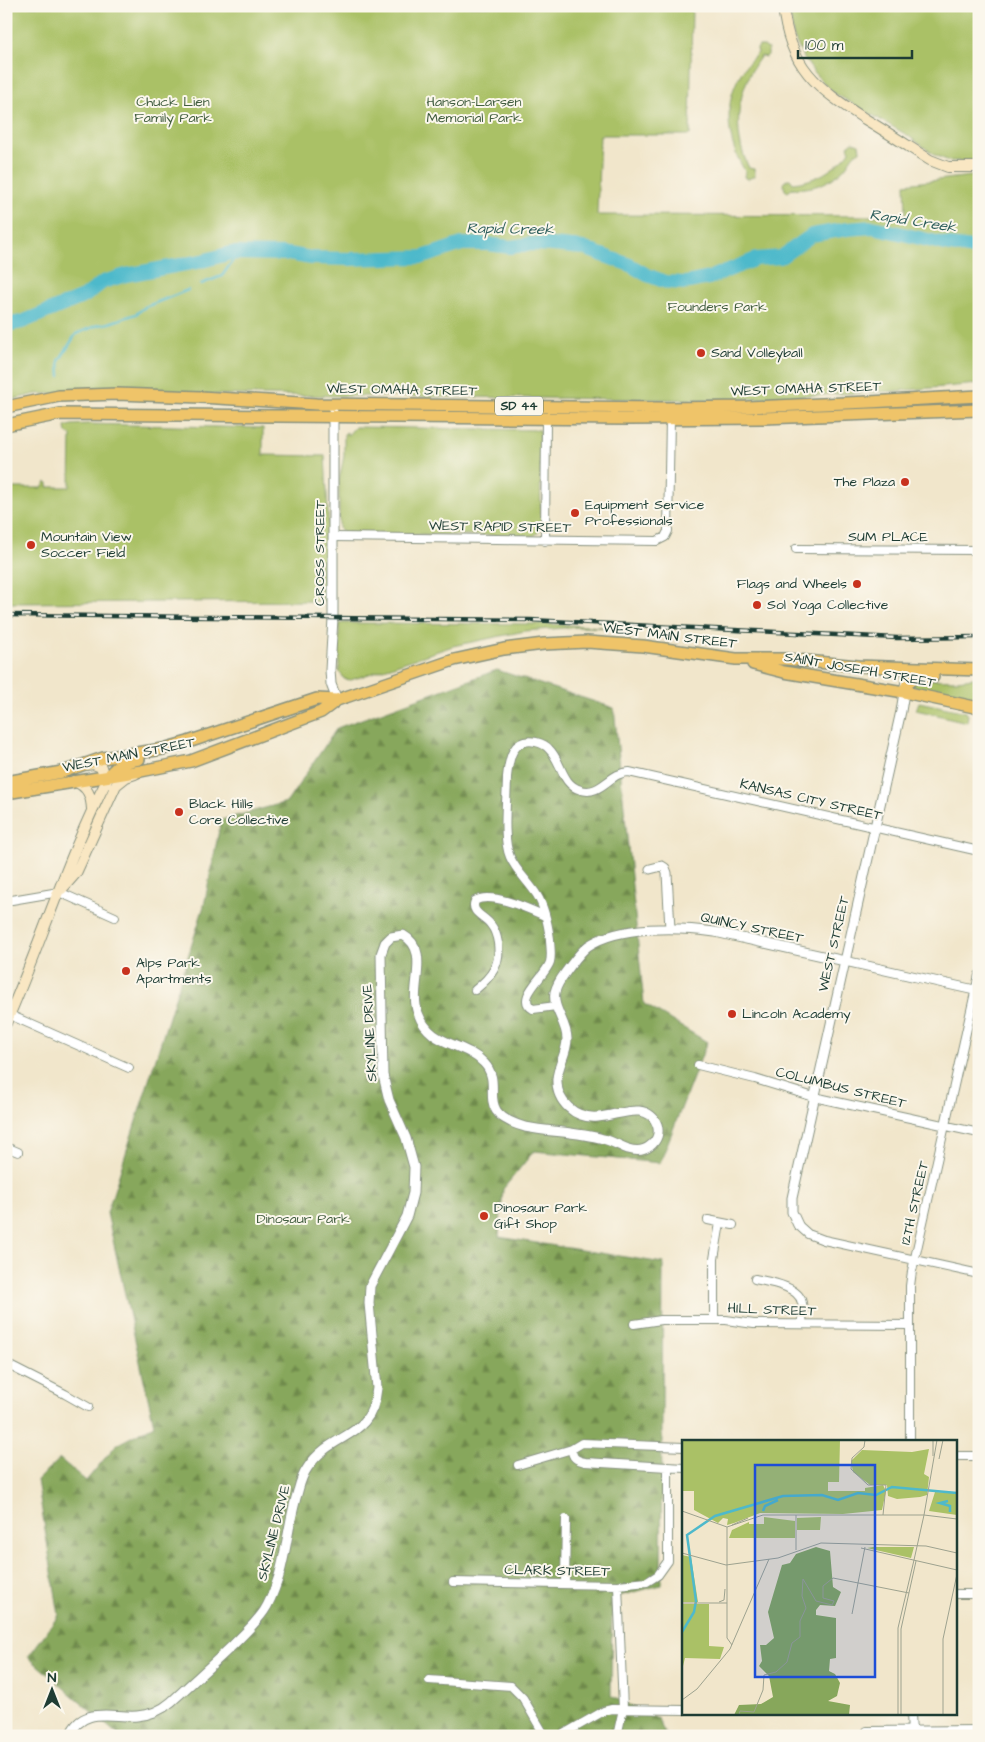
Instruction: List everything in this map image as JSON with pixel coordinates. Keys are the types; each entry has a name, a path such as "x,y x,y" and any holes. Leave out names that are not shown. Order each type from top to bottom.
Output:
{"main road":[{"path":"783,6 786,29 793,49 809,75 830,96 934,162 956,168 979,167"},
{"name":"WEST OMAHA STREET","path":"6,407 59,396 117,394 333,404 681,408 979,396"},
{"name":"WEST OMAHA STREET","path":"6,425 60,414 546,419 764,418 979,410"},
{"name":"WEST MAIN STREET","path":"6,793 74,781 106,778 171,766 203,757 321,712 337,700 454,660 504,649 544,644 617,643 736,660 786,659 858,666 979,670"},
{"name":"SAINT JOSEPH STREET","path":"736,660 784,672 904,692 979,708"},
{"path":"904,692 909,681 915,677 954,678 969,675 979,670"},
{"name":"WEST MAIN STREET","path":"6,782 62,772 103,758 163,749 317,699 337,700"},
{"path":"8,1019 59,892 66,869 106,778 116,767 129,761 204,745 253,726 274,712"},
{"path":"81,766 97,765 106,778 107,789 88,833 87,849"},
{"path":"59,892 76,873 116,785 126,777 141,771"},
{"path":"74,781 81,784 88,791 92,811"}],"street":[{"name":"CROSS STREET","path":"333,404 334,537 330,670 331,684 337,700"},
{"name":"WEST RAPID STREET","path":"334,537 657,541 665,537 668,530 670,418"},
{"path":"545,541 546,419"},
{"name":"SUM PLACE","path":"796,548 979,550"},
{"name":"WEST STREET","path":"798,1225 792,1212 792,1198 908,668"},
{"name":"KANSAS CITY STREET","path":"556,1006 533,1009 526,1002 531,990 550,962 550,943 545,916 536,894 515,866 508,850 507,777 510,758 519,743 525,741 544,745 554,755 568,782 579,790 598,789 623,772 639,774 979,851"},
{"path":"650,869 662,866 667,873 670,929"},
{"path":"6,901 59,892 115,917"},
{"path":"475,990 492,974 499,954 495,930 487,920 477,914 474,909 474,901 477,898 514,902 545,916"},
{"name":"QUINCY STREET","path":"556,1006 555,993 558,984 576,958 588,946 622,933 670,929 714,932 977,991"},
{"name":"SKYLINE DRIVE","path":"70,1736 75,1727 86,1717 100,1714 136,1716 155,1712 168,1705 258,1620 272,1595 277,1581 292,1508 306,1468 326,1447 359,1428 371,1414 376,1401 377,1388 370,1321 370,1286 408,1216 414,1180 414,1167 410,1150 390,1100 383,1075 380,964 385,943 391,937 403,935 413,943 418,956 415,998 417,1013 421,1021 440,1040 470,1052 487,1066 490,1072 493,1105 500,1117 524,1127 600,1138 630,1150 647,1148 654,1143 658,1132 656,1121 652,1115 638,1111 589,1117 579,1114 563,1103 558,1096 557,1076 567,1039 566,1030 556,1006"},
{"name":"12TH STREET","path":"910,1440 910,1286 914,1259 977,991 979,975"},
{"path":"8,1019 129,1068"},
{"name":"COLUMBUS STREET","path":"698,1065 755,1079 814,1097 979,1133"},
{"path":"6,1146 18,1152"},
{"path":"708,1220 733,1226"},
{"path":"714,1320 714,1259 720,1223"},
{"path":"798,1225 808,1234 824,1240 979,1274"},
{"path":"754,1279 788,1287 798,1296 802,1304 802,1324"},
{"name":"HILL STREET","path":"634,1324 661,1320 714,1320 754,1324 910,1325"},
{"path":"6,1364 88,1407"},
{"path":"518,1464 572,1449 578,1444 682,1447"},
{"path":"572,1449 573,1457 578,1461 682,1468"},
{"path":"958,1456 979,1456"},
{"name":"CLARK STREET","path":"453,1582 618,1585 647,1582 658,1575 668,1560 668,1468"},
{"path":"565,1584 566,1519"},
{"path":"617,1736 623,1709 618,1585"},
{"path":"958,1594 979,1594"},
{"path":"429,1680 511,1686 523,1698 545,1736"},
{"path":"560,1736 604,1711 623,1709 682,1710"},
{"path":"910,1714 912,1733"},
{"path":"867,1731 912,1733 979,1730"}],"green space":[{"path":"6,6 692,6 690,135 600,135 597,215 906,216 905,184 979,175 979,384 895,391 724,400 75,393 36,394 6,401"},
{"path":"789,6 979,6 979,161 949,161 935,155 907,135 834,93 816,75 803,57 793,35"},
{"path":"759,46 764,46 768,49 768,55 766,57 761,56 746,82 739,110 740,140 743,154 749,168 754,169 755,176 748,179 744,177 745,171 732,141 729,109 738,79 746,65 758,53 757,49"},
{"path":"853,142 859,144 860,151 854,155 836,176 823,184 808,188 793,188 788,192 785,190 783,183 788,179 793,183 801,182 830,170 848,154 850,151 848,146"},
{"path":"87,424 263,428 263,455 325,456 330,601 6,603 6,488 42,488 46,482 48,487 70,487 71,435 66,433 65,427"},
{"path":"355,427 540,430 541,530 534,536 344,533 339,528 339,480 344,456 344,434 347,432 348,435"},
{"path":"339,624 546,624 625,628 577,627 525,631 453,646 351,680 344,679 339,671"},
{"name":"Dinosaur Park","path":"497,670 614,708 644,1004 707,1042 660,1163 534,1151 503,1189 499,1237 663,1263 661,1585 612,1598 611,1696 658,1719 666,1736 117,1736 28,1657 59,1615 37,1480 60,1459 86,1481 116,1445 154,1425 107,1213 204,906 221,820 287,802 337,728"},
{"path":"979,678 979,701 912,686 916,679 957,680"},
{"path":"919,702 966,712 968,715 967,722 916,710"}],"waterway":[{"name":"Rapid Creek","path":"6,325 22,322 85,296 103,282 126,275 202,261 231,253 289,254 311,258 350,259 423,257 462,244 487,244 510,247 531,244 552,245 583,248 630,265 647,275 666,282 685,283 709,278 756,259 781,257 812,235 847,229 873,227 949,245 979,249"},
{"path":"201,284 222,276 238,253"},
{"path":"60,376 59,361 76,334 98,325 136,314 145,307 188,290"}],"railway":[{"path":"6,615 530,620 897,638 979,637"}],"place":[{"name":"Sand Volleyball","path":"701,353"},
{"name":"The Plaza","path":"905,482"},
{"name":"Equipment Service Professionals","path":"575,513"},
{"name":"Mountain View Soccer Field","path":"31,545"},
{"name":"Flags and Wheels","path":"857,584"},
{"name":"Sol Yoga Collective","path":"757,605"},
{"name":"Black Hills Core Collective","path":"179,812"},
{"name":"Alps Park Apartments","path":"126,971"},
{"name":"Lincoln Academy","path":"732,1014"},
{"name":"Dinosaur Park Gift Shop","path":"484,1216"}],"park label":[{"name":"Chuck Lien Family Park","path":"173,110"},
{"name":"Hanson-Larsen Memorial Park","path":"474,110"},
{"name":"Founders Park","path":"717,307"}]}
